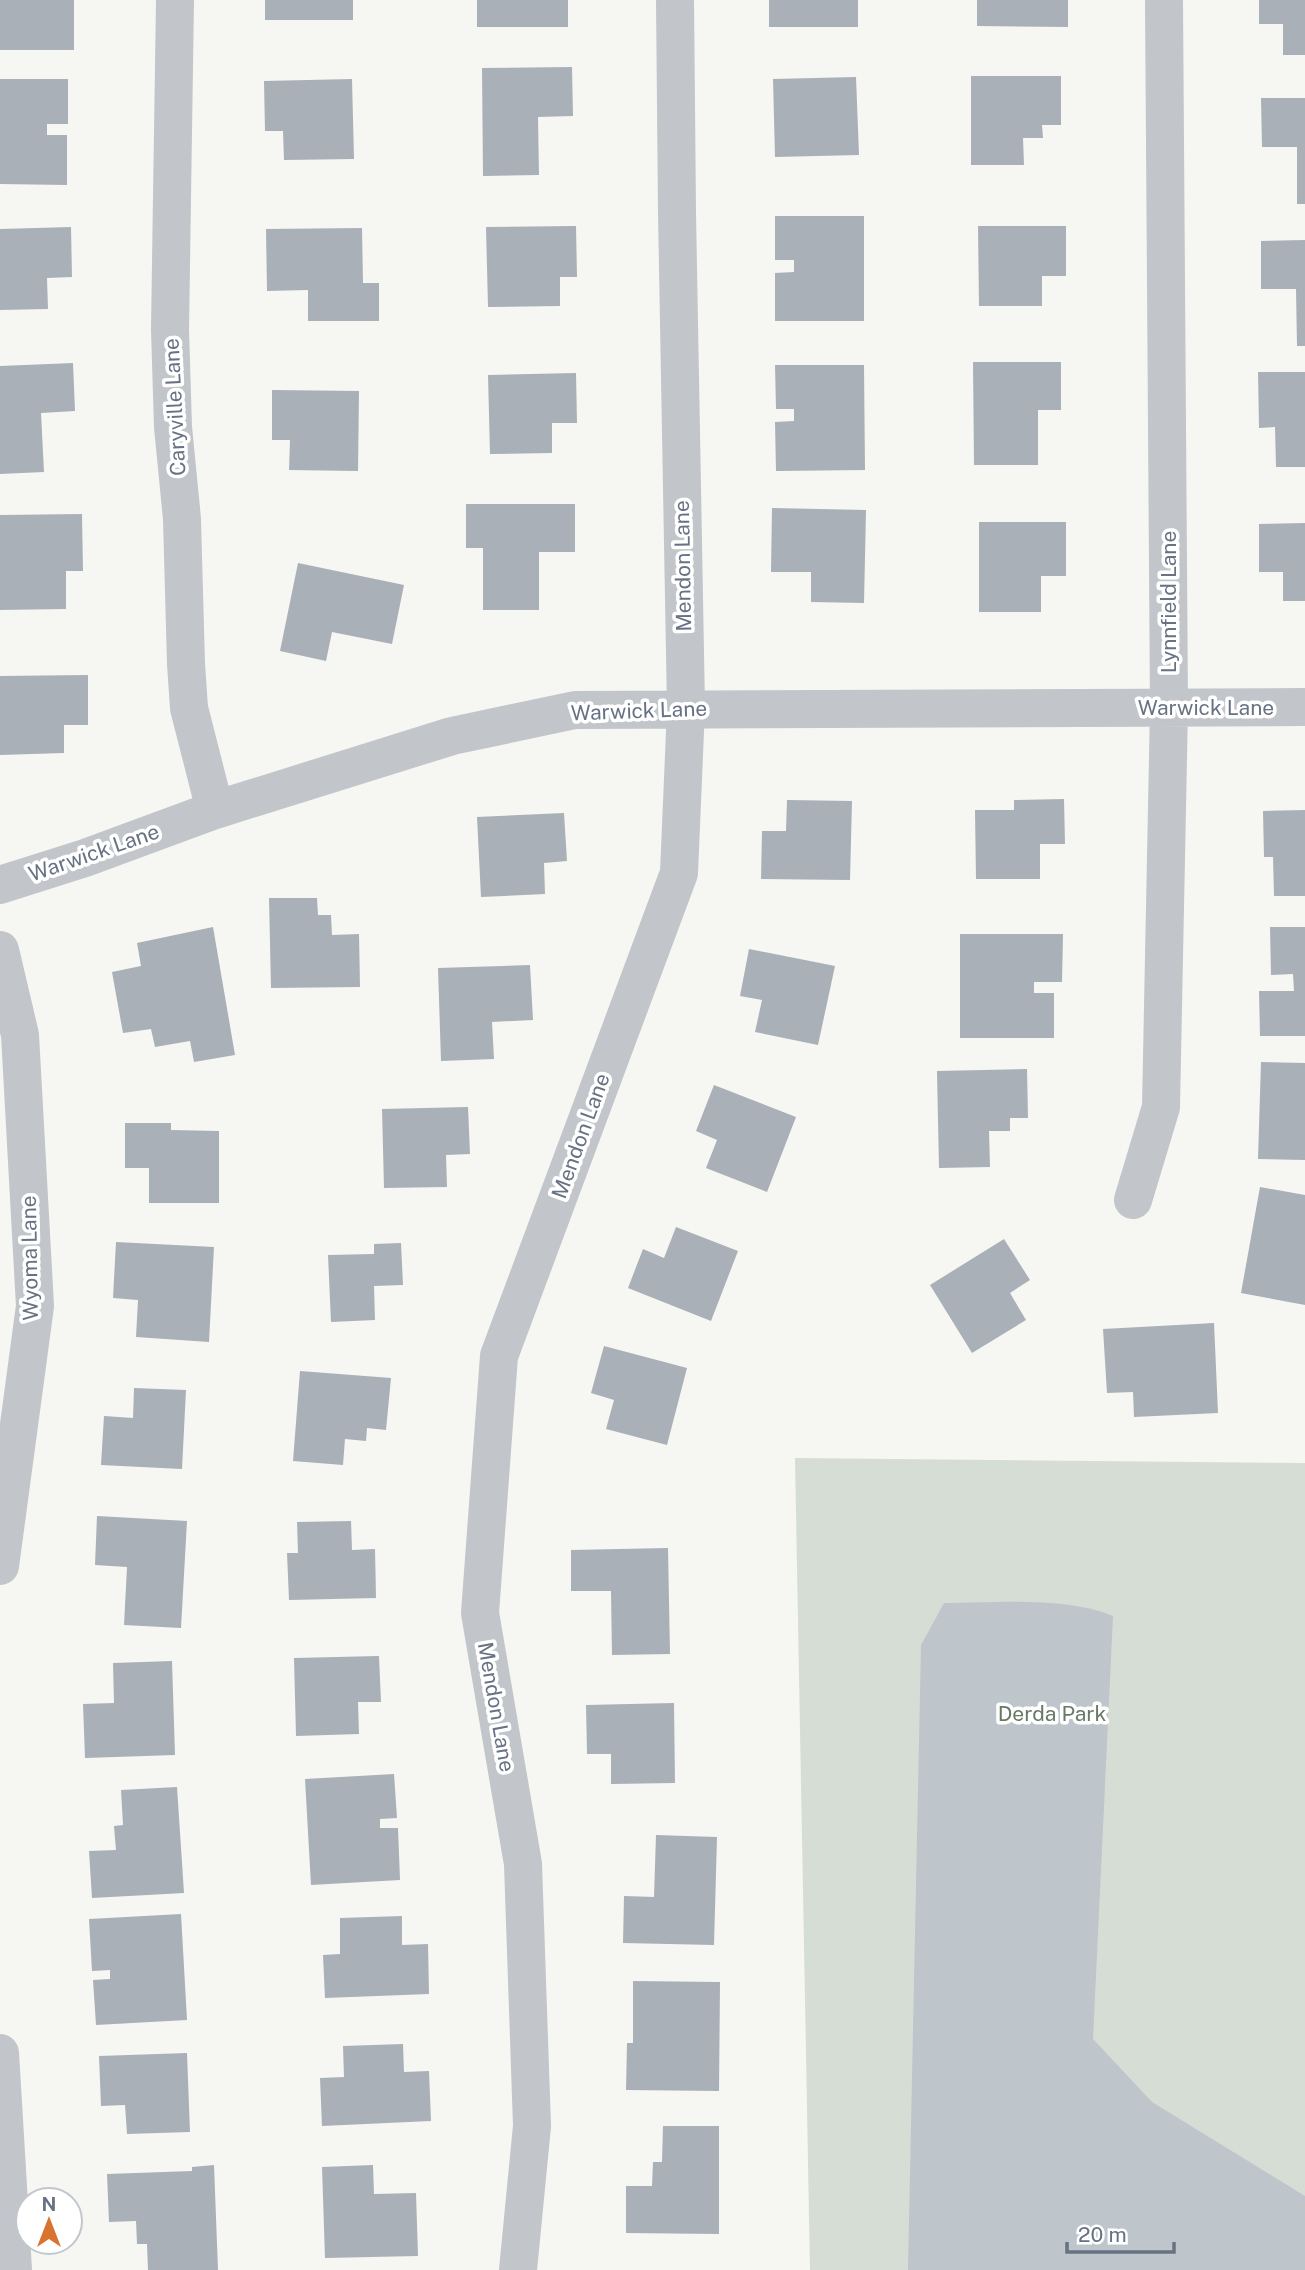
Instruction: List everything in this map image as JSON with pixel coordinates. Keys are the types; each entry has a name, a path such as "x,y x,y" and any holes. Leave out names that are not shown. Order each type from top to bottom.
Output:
{"street":[{"name":"Caryville Lane","path":"175,0 170,330 173,427 183,520 189,708 215,810"},
{"name":"Mendon Lane","path":"518,2270 532,2126 523,1864 480,1613 499,1356 679,873 686,708 675,0"},
{"name":"Lynnfield Lane","path":"1133,1200 1161,1107 1169,708 1164,0"},
{"name":"Warwick Lane","path":"0,885 85,858 215,810 452,736 575,710 1305,707"},
{"name":"Wyoma Lane","path":"0,950 20,1035 35,1306 0,1566"},
{"path":"0,2053 13,2270"}],"green space":[{"name":"Derda Park","path":"795,1458 1305,1463 1305,2270 810,2270"}],"shaded area":[{"path":"944,1603 1052,1603 1113,1616 1093,2039 1152,2102 1305,2196 1305,2270 908,2270 921,1645"}],"building":[{"path":"0,0 74,0 74,50 0,50"},
{"path":"265,0 353,0 353,20 265,20"},
{"path":"477,0 568,0 568,27 477,27"},
{"path":"769,0 858,0 858,27 769,27"},
{"path":"977,0 1068,0 1068,27 977,26"},
{"path":"1259,0 1305,0 1305,55 1283,55 1283,24 1259,24"},
{"path":"572,67 573,116 538,117 539,175 483,176 482,68"},
{"path":"971,76 1061,76 1061,125 1042,125 1043,138 1023,138 1024,165 971,165"},
{"path":"856,77 859,155 775,157 773,79"},
{"path":"0,79 68,79 68,124 47,124 47,135 67,135 67,185 0,184"},
{"path":"352,79 354,159 284,160 283,131 265,131 264,81"},
{"path":"1261,98 1305,98 1305,204 1297,204 1297,147 1262,147"},
{"path":"775,216 864,216 864,321 775,321 775,273 794,272 794,260 775,260"},
{"path":"576,226 577,277 560,277 560,306 488,307 486,227"},
{"path":"978,226 1066,226 1066,276 1042,276 1042,306 979,306"},
{"path":"71,227 72,277 47,278 48,309 0,310 0,229"},
{"path":"362,228 363,283 379,283 379,321 308,321 308,290 267,291 266,229"},
{"path":"1305,240 1305,346 1297,346 1296,289 1261,289 1261,241"},
{"path":"973,362 1061,362 1061,410 1038,410 1038,465 974,465"},
{"path":"73,363 75,411 41,413 44,472 0,474 0,366"},
{"path":"775,365 864,365 865,470 776,471 775,422 794,421 794,409 776,409"},
{"path":"1258,372 1305,372 1305,467 1276,467 1275,427 1259,428"},
{"path":"576,373 577,423 552,423 552,453 490,454 488,375"},
{"path":"272,390 359,391 358,471 289,470 290,440 272,440"},
{"path":"466,504 575,504 575,552 539,552 539,610 483,610 483,548 466,548"},
{"path":"772,508 866,510 864,603 811,602 811,572 771,572"},
{"path":"82,514 83,571 66,571 66,609 0,610 0,515"},
{"path":"979,522 1066,522 1066,576 1041,576 1041,612 979,612"},
{"path":"1305,523 1305,601 1283,601 1283,572 1259,572 1259,524"},
{"path":"298,563 404,585 392,644 332,632 326,661 280,651"},
{"path":"88,675 88,725 64,725 64,753 0,755 0,676"},
{"path":"1064,799 1065,844 1040,844 1040,879 976,879 975,810 1014,810 1014,800"},
{"path":"787,800 852,801 850,880 761,879 762,831 786,831"},
{"path":"1305,810 1305,896 1274,896 1273,857 1264,857 1263,811"},
{"path":"564,813 567,861 544,863 545,894 481,897 477,817"},
{"path":"269,898 317,898 318,915 331,915 332,935 359,934 360,987 271,988"},
{"path":"213,927 235,1055 194,1062 190,1041 155,1047 151,1029 123,1033 112,972 141,966 137,943"},
{"path":"1270,927 1305,927 1305,1036 1260,1036 1259,991 1294,991 1293,974 1271,975"},
{"path":"960,934 1063,934 1062,982 1034,982 1034,993 1054,993 1054,1038 960,1038"},
{"path":"749,949 835,966 818,1045 755,1032 762,1000 740,996"},
{"path":"530,965 533,1020 492,1022 494,1059 441,1061 438,968"},
{"path":"1261,1062 1305,1063 1305,1160 1258,1159"},
{"path":"1027,1069 1028,1118 1010,1118 1010,1131 989,1131 990,1167 939,1168 937,1071"},
{"path":"714,1085 796,1117 767,1192 706,1168 717,1140 696,1131"},
{"path":"468,1107 470,1154 446,1155 447,1187 384,1188 382,1109"},
{"path":"125,1123 171,1123 171,1130 219,1131 219,1203 149,1203 149,1168 125,1168"},
{"path":"1260,1187 1305,1195 1305,1305 1241,1293"},
{"path":"676,1227 738,1251 711,1321 628,1288 643,1249 664,1258"},
{"path":"1004,1239 1030,1280 1010,1293 1026,1320 972,1353 930,1285"},
{"path":"116,1242 214,1247 209,1342 136,1337 138,1300 113,1298"},
{"path":"401,1243 403,1285 374,1286 375,1320 331,1322 328,1255 374,1254 374,1244"},
{"path":"1214,1323 1218,1413 1134,1417 1133,1392 1107,1393 1103,1329"},
{"path":"604,1346 687,1368 667,1445 606,1429 614,1400 591,1393"},
{"path":"300,1371 391,1378 386,1430 367,1428 366,1441 345,1439 343,1465 293,1461"},
{"path":"134,1388 186,1390 182,1469 101,1465 104,1416 133,1418"},
{"path":"97,1516 187,1521 181,1628 124,1625 127,1567 95,1565"},
{"path":"351,1521 352,1550 375,1549 376,1598 289,1600 287,1553 298,1553 297,1522"},
{"path":"668,1548 670,1654 612,1655 611,1591 571,1591 571,1550"},
{"path":"379,1656 381,1702 358,1702 359,1734 296,1736 294,1658"},
{"path":"172,1661 175,1755 85,1758 83,1704 114,1703 113,1663"},
{"path":"674,1703 675,1783 611,1784 611,1754 587,1754 586,1705"},
{"path":"394,1774 397,1818 380,1819 380,1828 398,1828 400,1880 311,1885 305,1779"},
{"path":"177,1787 184,1893 92,1898 89,1851 116,1850 114,1826 123,1825 121,1790"},
{"path":"656,1835 717,1837 714,1945 623,1943 624,1896 654,1897"},
{"path":"181,1914 187,2020 96,2025 93,1980 110,1979 110,1970 92,1971 89,1919"},
{"path":"402,1916 402,1945 428,1944 429,1994 325,1998 323,1955 340,1954 340,1918"},
{"path":"633,1981 720,1982 719,2091 626,2090 627,2043 633,2043"},
{"path":"403,2044 404,2072 429,2071 431,2121 322,2126 320,2078 344,2077 343,2046"},
{"path":"187,2053 190,2132 127,2134 125,2105 101,2106 99,2056"},
{"path":"663,2126 719,2126 719,2234 626,2233 626,2186 652,2186 653,2162 662,2162"},
{"path":"214,2165 218,2270 148,2270 147,2244 137,2244 136,2221 109,2222 107,2174 192,2171 192,2167"},
{"path":"373,2165 374,2194 416,2193 418,2256 325,2258 322,2167"}]}
